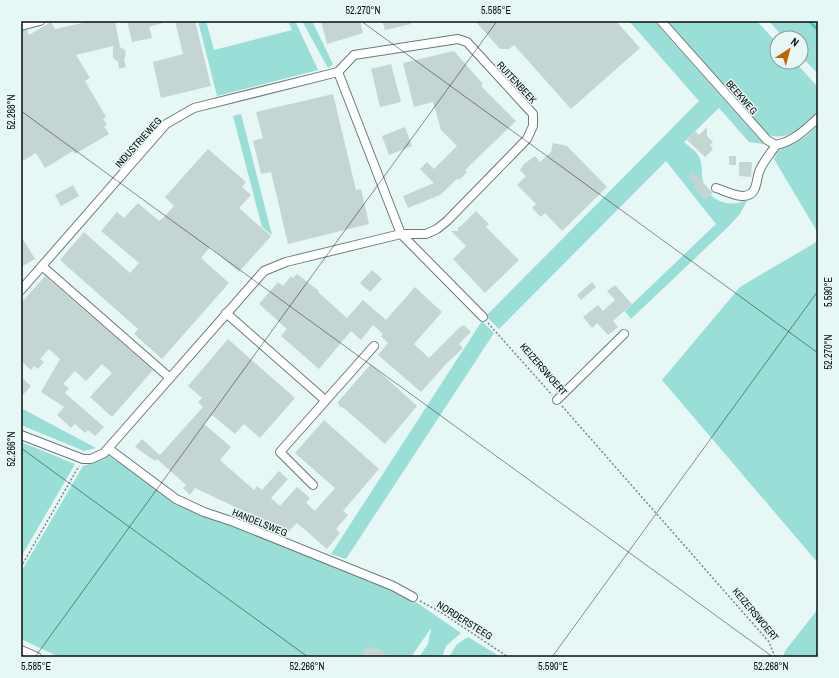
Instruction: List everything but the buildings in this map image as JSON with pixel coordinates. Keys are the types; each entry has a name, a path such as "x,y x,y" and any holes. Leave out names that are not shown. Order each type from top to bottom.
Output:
{"street":[{"path":"21,26 40,21"},
{"name":"BEEKWEG","path":"661,21 757,130 767,140 776,145"},
{"name":"RUITENBEEK","path":"338,72 354,55 458,39 467,42 533,114 533,126 527,139 447,221 426,234 401,234"},
{"path":"338,72 401,234 483,317"},
{"name":"INDUSTRIEWEG","path":"21,290 166,124 194,108 338,72"},
{"path":"716,188 746,196 750,194 754,190 760,170 776,145 786,143 799,136 818,118"},
{"path":"21,435 83,459 98,457 109,449 264,271 275,265 401,234"},
{"path":"42,266 170,378"},
{"path":"226,313 325,400"},
{"path":"557,400 624,334"},
{"path":"313,485 280,452 374,346"},
{"name":"HANDELSWEG","path":"109,449 176,499 204,512 234,522 393,586 413,597"},
{"path":"21,650 37,657"}],"path":[{"name":"KEIZERSWOERT","path":"483,317 505,340 769,642 775,657"},
{"path":"21,566 83,459"},
{"name":"NORDERSTEEG","path":"413,597 442,613 508,657"}],"shaded area":[{"path":"198,21 206,21 214,50 292,30 288,21 295,21 318,70 217,96"},
{"path":"302,21 312,21 333,64 328,68"},
{"path":"629,21 654,21 764,144 749,142 719,108 684,142 695,151 700,158 703,182 706,189 715,199 721,202 735,203 748,199 740,214 728,227 631,319 625,311 716,224 666,161 499,329 486,316 699,101"},
{"path":"667,21 757,21 769,34 769,70 802,70 818,87 818,113 801,128 788,135 774,136 767,134"},
{"path":"769,21 818,21 818,74 809,64 809,30 777,30"},
{"path":"241,114 272,235 262,227 233,116"},
{"path":"818,125 818,233 774,159 779,150 800,140"},
{"path":"818,241 818,563 662,380 740,287"},
{"path":"482,321 494,333 346,559 331,554"},
{"path":"21,408 96,448 84,451 21,425"},
{"path":"21,442 75,464 21,557"},
{"path":"108,455 171,499 228,525 270,540 410,598 461,633 446,646 442,657 419,657 428,644 431,628 411,657 59,657 21,639 21,572 83,466 102,460"},
{"path":"818,609 818,657 783,657 785,651"},
{"path":"468,637 502,657 449,657 457,644"}],"waterway":[{"path":"809,21 818,30"}]}
